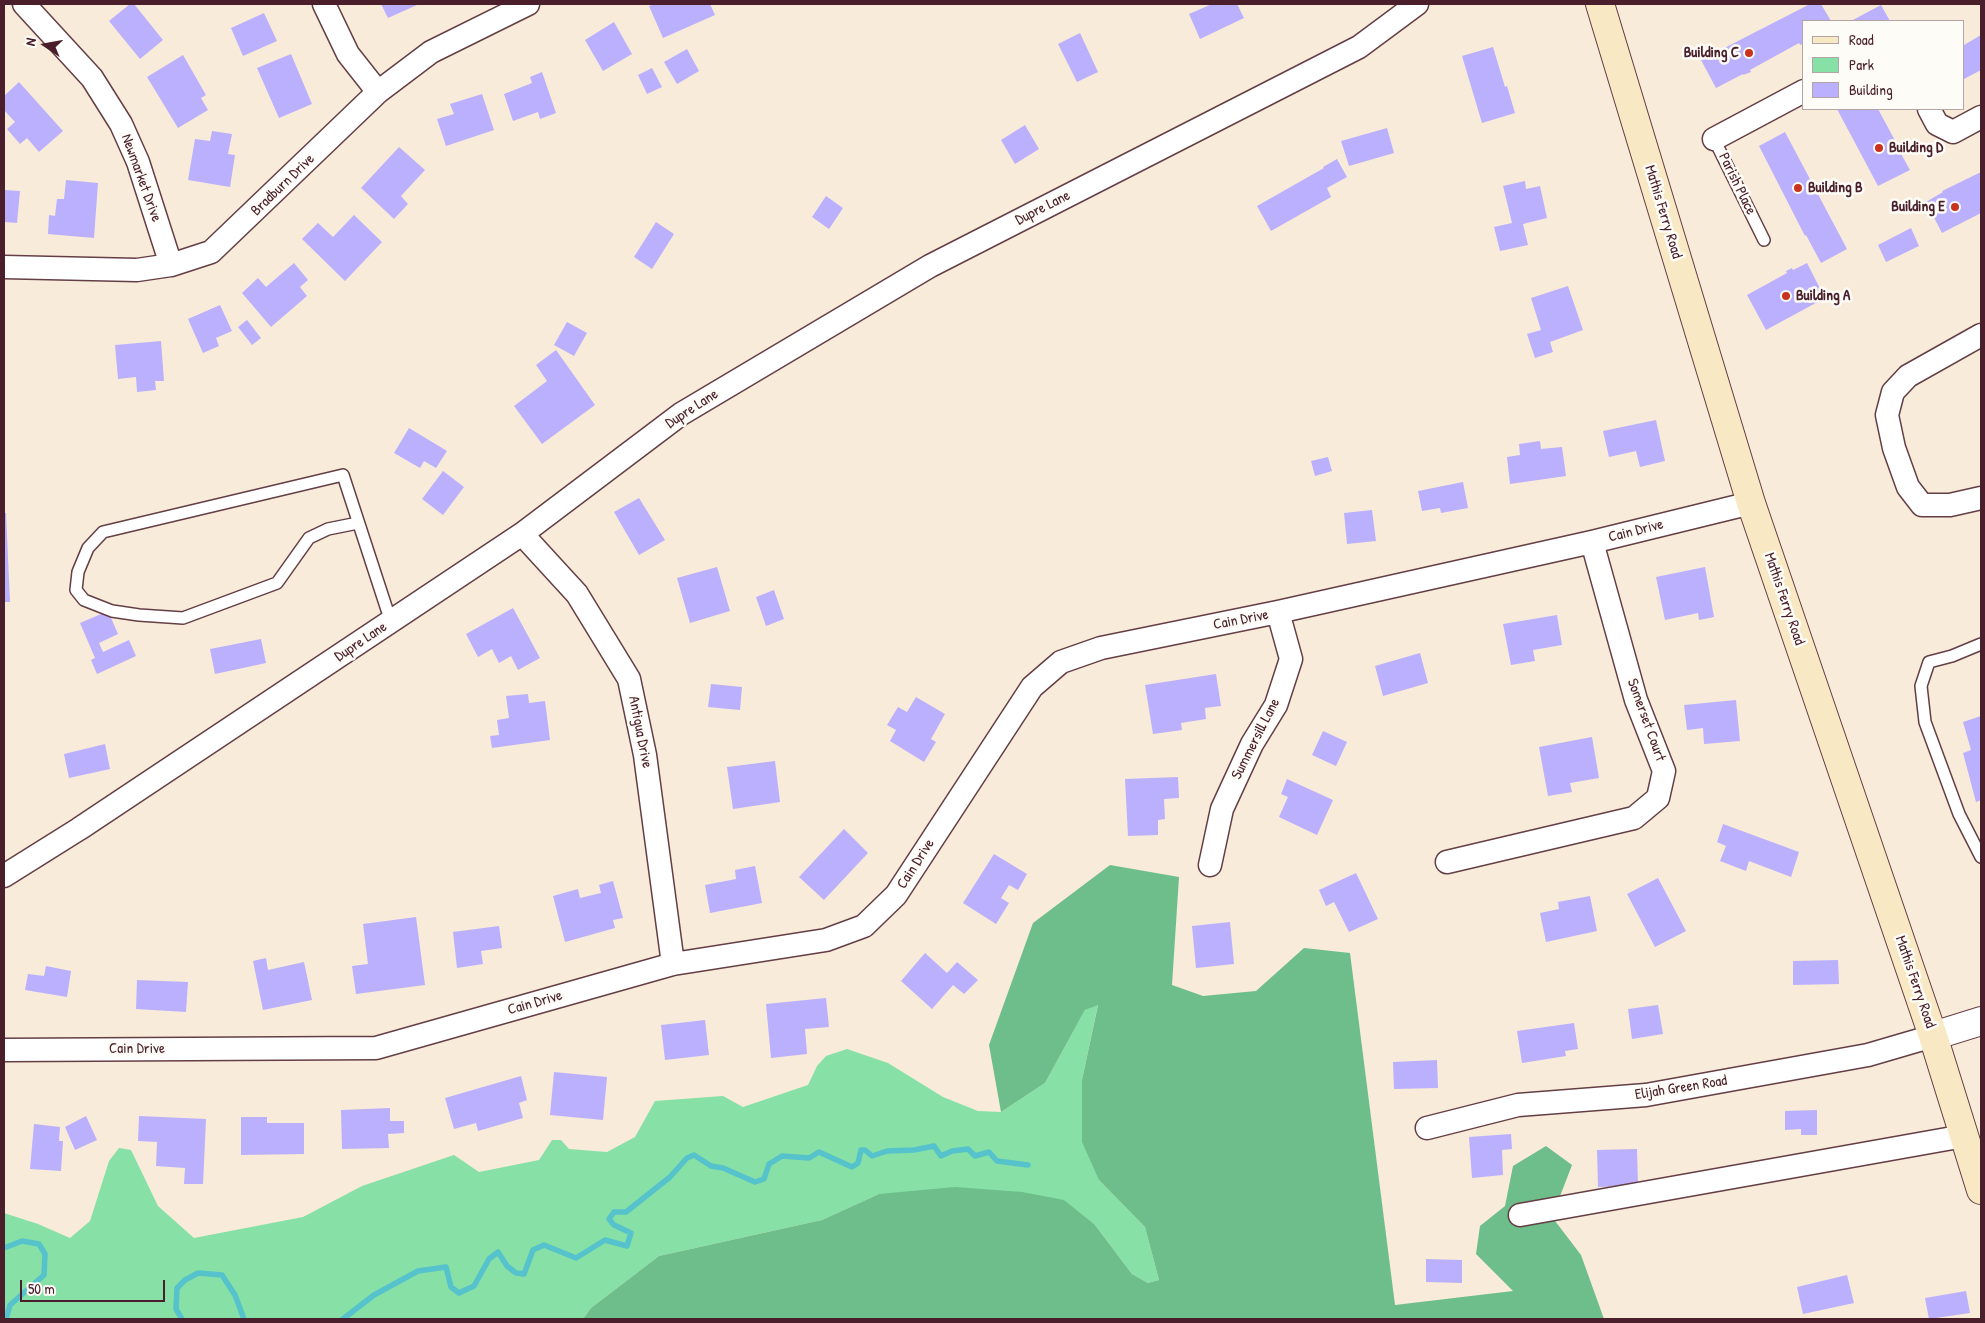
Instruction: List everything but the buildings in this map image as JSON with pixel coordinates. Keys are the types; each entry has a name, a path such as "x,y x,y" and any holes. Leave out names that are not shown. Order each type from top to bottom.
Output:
{"main road":[{"name":"Mathis Ferry Road","path":"1600,4 1751,503 1933,1036 1981,1190"}],"street":[{"name":"Newmarket Drive","path":"24,4 92,78 121,124 138,162 171,265"},
{"path":"324,4 348,54 378,92"},
{"name":"Bradburn Drive","path":"4,267 129,270 171,265 211,252 378,92 431,52 528,4"},
{"name":"Dupre Lane","path":"4,876 88,823 522,534 681,414 930,266 1359,47 1417,4"},
{"name":"Parish Place","path":"1714,139 1802,92"},
{"path":"1930,110 1937,124 1953,132 1981,117"},
{"path":"1981,335 1908,376 1893,392 1887,415 1894,448 1908,487 1922,505 1950,505 1981,498"},
{"name":"Cain Drive","path":"4,1050 376,1048 673,964 826,940 864,926 896,894 1032,687 1061,662 1101,648 1278,612 1592,542 1751,503"},
{"name":"Antigua Drive","path":"522,534 577,594 629,679 645,755 673,964"},
{"name":"Somerset Court","path":"1447,862 1634,818 1658,798 1664,771 1636,700 1592,542"},
{"name":"Summersill Lane","path":"1210,865 1222,809 1252,744 1276,705 1290,659 1278,612"},
{"path":"1933,1036 1981,1021"},
{"name":"Elijah Green Road","path":"1427,1128 1518,1105 1646,1095 1859,1057 1933,1036"},
{"path":"1520,1215 1964,1136"}],"lane":[{"name":"Parish Place","path":"1714,139 1764,240"},
{"path":"358,523 328,529 309,538 277,583 183,618 112,611 84,600 76,590 78,572 88,548 103,532 343,476 390,622"},
{"path":"1981,644 1952,656 1929,662 1921,686 1926,722 1959,814 1981,858"}],"green space":[{"path":"1110,865 1179,877 1172,985 1203,996 1256,991 1304,948 1350,953 1395,1305 1513,1291 1476,1254 1480,1226 1505,1206 1513,1166 1546,1146 1572,1165 1552,1217 1581,1255 1604,1319 583,1319 591,1308 659,1256 822,1220 879,1194 955,1187 1022,1192 1064,1200 1095,1225 1132,1274 1148,1283 1159,1280 1145,1227 1099,1180 1082,1142 1082,1080 1098,1005 1085,1010 1045,1083 1001,1112 989,1045 1033,923"},
{"path":"1098,1004 1082,1080 1099,1180 1145,1227 1159,1280 1148,1283 1132,1274 1095,1225 879,1194 822,1220 659,1256 591,1308 583,1319 4,1319 4,1213 38,1224 70,1238 90,1221 109,1161 119,1148 131,1150 158,1206 194,1238 303,1217 362,1186 454,1155 479,1172 539,1160 552,1140 561,1140 569,1149 607,1152 635,1137 655,1101 723,1096 743,1107 808,1085 817,1066 826,1056 847,1049 888,1063 943,1097 978,1111 1001,1112 1045,1083 1085,1010"}],"waterway":[{"path":"343,1319 374,1295 418,1271 446,1267 451,1287 459,1293 474,1286 489,1259 498,1252 507,1266 516,1273 524,1274 533,1250 544,1245 576,1258 605,1240 627,1246 631,1233 614,1225 609,1219 614,1212 626,1212 670,1177 687,1158 694,1155 711,1166 723,1168 755,1182 764,1179 769,1164 782,1156 809,1158 819,1152 852,1167 858,1163 861,1150 865,1150 872,1156 887,1151 914,1150 934,1146 941,1156 952,1151 968,1149 975,1156 989,1152 997,1161 1028,1165"},
{"path":"4,1248 22,1241 39,1244 45,1254 44,1275 10,1305 6,1319"},
{"path":"182,1319 176,1309 177,1288 185,1280 198,1273 222,1275 235,1295 244,1319"}],"place":[{"name":"Building C","path":"1749,53"},
{"name":"Building D","path":"1879,148"},
{"name":"Building B","path":"1798,188"},
{"name":"Building E","path":"1955,207"},
{"name":"Building A","path":"1786,296"}]}
